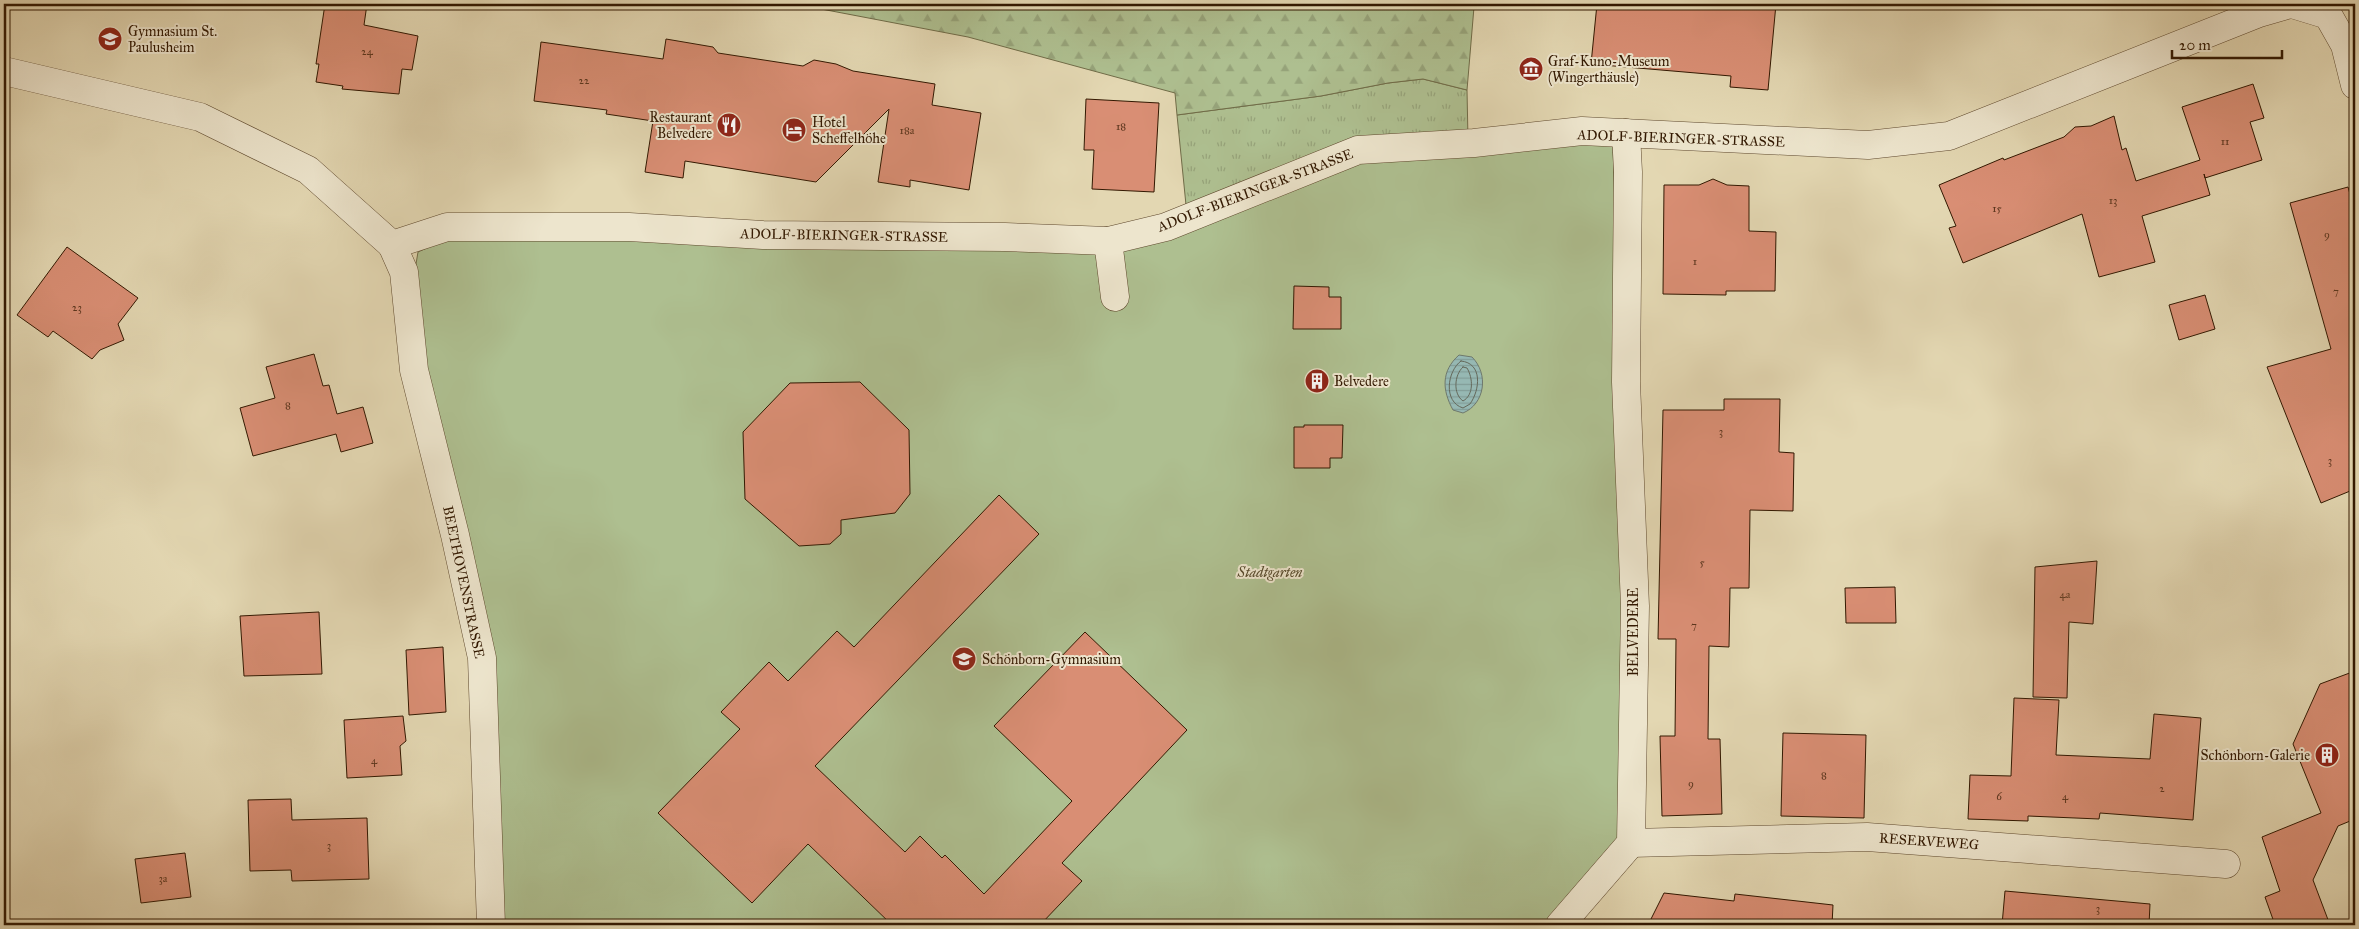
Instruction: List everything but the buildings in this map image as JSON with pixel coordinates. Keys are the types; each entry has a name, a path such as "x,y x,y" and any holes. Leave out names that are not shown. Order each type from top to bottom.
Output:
{"street":[{"name":"ADOLF-BIERINGER-STRASSE","path":"392,245 447,227 629,227 764,235 1005,237 1108,241 1166,227 1358,150 1474,143 1582,131 1868,145 1950,136 2259,13 2291,4 2328,15 2345,45 2355,85"},
{"path":"4,71 200,117 308,170 392,245"},
{"name":"BELVEDERE","path":"1626,133 1628,172 1626,382 1634,606 1631,843"},
{"path":"1108,241 1115,297"},
{"name":"BEETHOVENSTRASSE","path":"392,245 404,272 414,370 456,535 482,658 491,925"},
{"name":"RESERVEWEG","path":"1631,843 1867,837 2226,864"},
{"path":"1560,925 1631,843"}],"green space":[{"path":"795,4 1430,4 1474,7 1467,90 1423,79 1388,83 1321,96 1177,115 1175,93 968,37"},
{"path":"1423,79 1467,90 1468,140 1188,225 1177,115 1321,96 1388,83"},
{"name":"Stadtgarten","path":"1468,140 1613,144 1627,610 1620,835 1542,925 499,925 489,656 424,366 415,270 418,252 455,235 1124,250 1346,160"}],"water":[{"path":"1459,355 1472,357 1481,372 1482,380 1480,396 1476,403 1463,413 1453,410 1445,388 1446,374 1453,361"}],"place":[{"name":"Gymnasium St. Paulusheim","path":"110,39"},
{"name":"Graf-Kuno-Museum (Wingerthäusle)","path":"1531,69"},
{"name":"Restaurant Belvedere","path":"729,125"},
{"name":"Hotel Scheffelhöhe","path":"794,130"},
{"name":"Belvedere","path":"1317,381"},
{"name":"Schönborn-Gymnasium","path":"964,659"},
{"name":"Schönborn-Galerie","path":"2327,755"}]}
